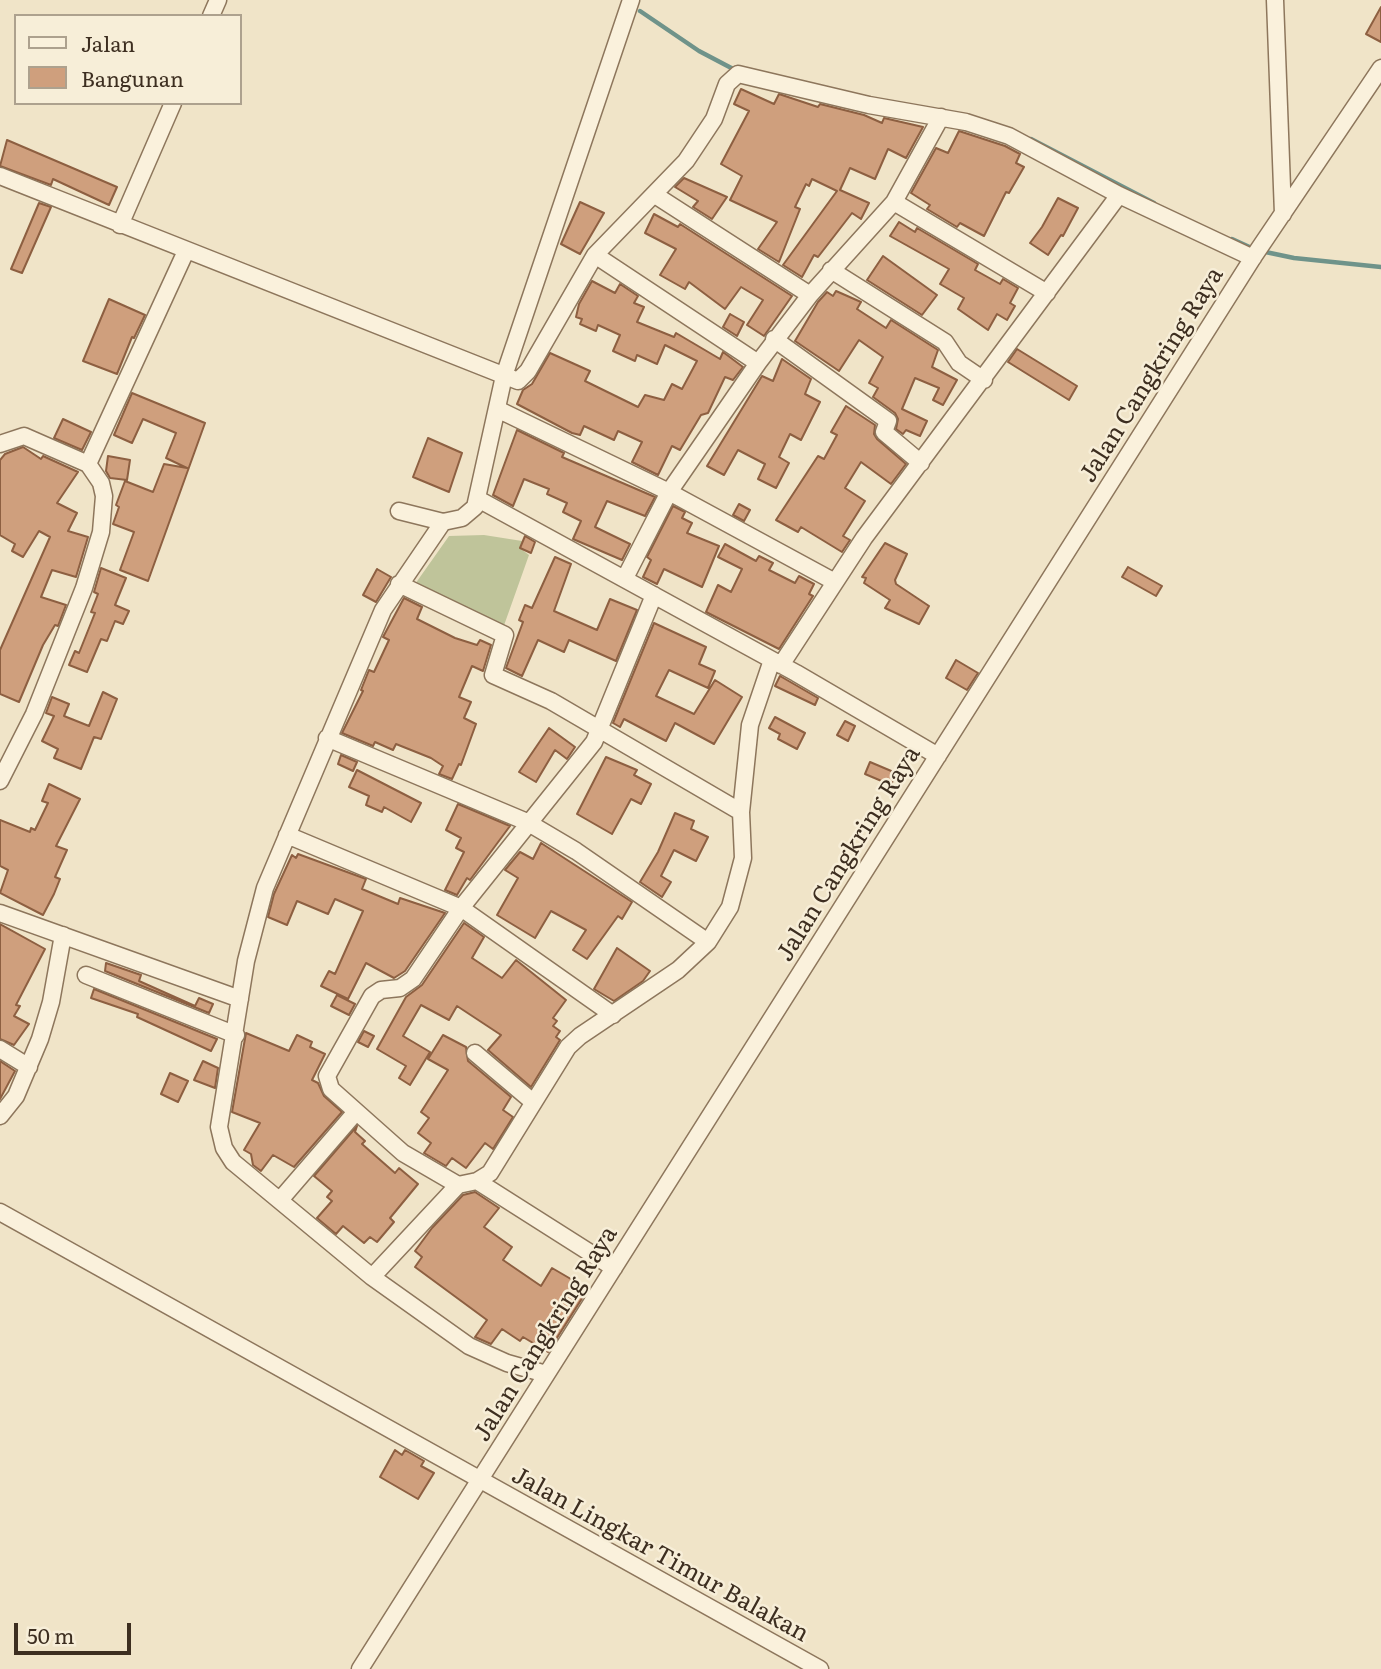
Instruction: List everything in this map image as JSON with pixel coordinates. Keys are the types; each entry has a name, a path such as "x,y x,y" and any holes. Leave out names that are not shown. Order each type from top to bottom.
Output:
{"street":[{"path":"399,511 443,522 469,513 478,499 504,376 631,0"},
{"path":"1275,0 1283,214"},
{"name":"Jalan Cangkring Raya","path":"360,1669 1256,253 1381,68"},
{"path":"0,176 518,381 523,377 595,255 655,195 707,132 727,84 738,74 869,105 941,117 1009,136 1119,195 1256,253"},
{"path":"120,225 172,105"},
{"path":"625,578 669,492 774,339 831,270 894,202 941,117"},
{"path":"655,195 810,295"},
{"path":"372,1278 458,1185 477,1181 490,1173 568,1047 678,970 708,942 736,893 743,858 741,812 750,725 777,662 1119,195"},
{"path":"894,202 1047,293"},
{"path":"88,464 186,251"},
{"path":"595,255 758,363"},
{"path":"831,270 945,342 959,363 984,380"},
{"path":"774,339 888,421 884,432 921,463"},
{"path":"497,409 669,492 835,582"},
{"path":"0,444 24,436 88,464 101,483 104,496 101,532 84,588 34,715 0,780"},
{"path":"478,499 777,662 938,756"},
{"path":"443,522 383,610 327,738 253,925 219,1127 221,1138 233,1162 372,1278 469,1346 507,1363 546,1374"},
{"path":"399,584 505,635 493,675 551,701 673,775 741,812"},
{"path":"458,1185 403,1153 355,1113 328,1083 330,1066 372,996 381,990 400,988 413,979 461,908 527,822 588,749 600,729 654,595"},
{"path":"327,738 527,822 586,858 708,942"},
{"path":"287,835 461,908 613,1015"},
{"path":"0,913 240,999"},
{"path":"0,1116 16,1097 29,1067 51,1002 63,935"},
{"path":"86,975 236,1035"},
{"path":"0,1049 29,1067"},
{"path":"475,1054 533,1102"},
{"path":"279,1200 355,1113"},
{"path":"477,1181 614,1268"},
{"name":"Jalan Lingkar Timur Balakan","path":"0,1212 479,1482 820,1669"}],"green space":[{"path":"484,535 522,541 521,549 529,555 502,631 413,587 449,536"}],"building":[{"path":"1381,7 1381,42 1366,34"},
{"path":"741,89 774,104 779,94 818,107 820,104 864,115 882,123 884,118 923,127 906,158 888,149 875,179 850,168 840,190 869,203 861,219 852,213 818,257 814,255 802,277 783,265 837,191 812,179 809,186 806,184 795,207 800,209 779,262 758,249 777,222 730,200 742,176 721,164 749,111 734,104"},
{"path":"959,131 1005,146 1020,154 1016,163 1024,167 1009,193 1006,192 984,236 960,223 957,227 927,209 930,205 911,193 936,148 948,153"},
{"path":"7,140 117,187 109,205 53,179 51,185 0,166"},
{"path":"684,178 727,197 712,219 693,207 698,201 675,187"},
{"path":"1058,198 1078,208 1063,236 1061,235 1048,255 1030,243"},
{"path":"580,202 604,213 580,254 561,244"},
{"path":"39,203 51,207 22,273 11,269"},
{"path":"654,214 678,227 680,224 792,296 764,336 747,325 763,300 741,287 725,309 689,282 685,289 660,275 676,249 645,233"},
{"path":"899,222 915,232 917,228 978,264 975,270 1000,284 1003,279 1018,288 1010,303 1015,306 1007,320 997,314 988,330 958,309 964,298 940,284 949,269 890,236"},
{"path":"883,256 937,295 922,315 867,280"},
{"path":"592,281 615,293 620,284 638,296 634,303 644,307 637,322 674,337 676,333 720,359 723,352 743,367 733,380 725,377 708,413 701,415 680,450 672,446 658,475 632,462 642,442 618,431 614,440 584,426 580,435 572,433 517,404 523,390 532,384 550,353 590,371 585,381 638,407 645,395 664,400 672,384 682,389 697,361 665,345 657,364 637,355 635,361 613,351 620,335 598,325 596,331 580,324 582,319 576,317 579,304"},
{"path":"836,291 861,302 857,309 886,328 891,320 938,350 932,367 957,380 943,405 933,400 939,388 915,378 902,409 927,421 920,436 906,430 903,434 896,429 898,419 895,413 873,397 878,388 869,383 883,357 859,340 839,371 795,341 818,302 827,292 833,296"},
{"path":"109,299 145,315 134,338 132,337 117,374 83,361"},
{"path":"730,314 744,322 737,336 723,327"},
{"path":"1017,349 1077,386 1069,400 1008,362"},
{"path":"782,359 811,379 805,394 820,402 801,440 790,434 779,457 789,463 776,488 758,479 765,464 738,450 724,475 707,466 762,376 773,381"},
{"path":"132,393 205,423 148,581 120,570 134,532 113,524 119,507 116,505 125,481 153,492 164,464 187,468 166,458 176,433 143,419 132,443 114,435"},
{"path":"846,406 875,425 874,434 877,439 906,464 891,484 861,462 845,488 865,501 843,536 850,540 842,552 801,527 798,532 776,520 818,456 824,459 837,435 831,432"},
{"path":"63,419 91,432 82,450 54,438"},
{"path":"517,430 564,453 562,457 655,497 645,516 607,501 595,527 630,544 622,560 573,539 581,521 563,512 567,503 547,494 549,489 524,479 513,506 493,495"},
{"path":"428,438 462,453 449,492 413,477"},
{"path":"23,447 41,459 43,456 78,472 57,503 77,513 68,531 88,537 76,577 52,570 41,597 66,605 58,626 55,625 43,645 19,702 0,694 0,650 50,537 39,531 23,557 12,551 15,544 0,535 0,460 5,454"},
{"path":"108,456 130,460 127,480 110,478 106,471"},
{"path":"739,504 750,510 744,521 733,515"},
{"path":"673,506 685,512 682,518 692,523 687,533 719,546 702,587 664,569 657,584 643,577 651,560 647,557"},
{"path":"525,536 535,542 531,553 520,548"},
{"path":"885,543 907,554 895,580 896,584 929,606 919,624 885,608 890,600 864,583 866,578 862,577"},
{"path":"725,544 756,561 759,556 773,563 769,570 795,583 799,576 814,584 809,594 813,596 779,649 706,612 718,585 731,592 742,569 718,557"},
{"path":"555,557 571,564 554,611 597,630 610,599 637,610 616,661 569,640 564,652 538,640 522,676 506,668 523,622 519,620 525,605 532,608"},
{"path":"1128,567 1162,586 1156,596 1122,577"},
{"path":"101,568 126,578 115,605 129,611 123,624 115,621 107,641 101,639 87,672 69,665 75,651 79,653 95,613 91,612 98,594 94,592"},
{"path":"377,569 391,577 376,602 363,595"},
{"path":"404,598 422,607 417,619 455,638 477,645 480,640 491,645 483,671 472,666 459,697 471,702 464,718 476,724 461,765 459,764 452,779 439,774 443,766 431,758 396,744 393,750 375,742 373,746 342,733 363,691 361,690 369,670 374,672 389,640 383,637"},
{"path":"654,623 706,647 699,664 715,671 708,688 669,670 656,696 694,714 715,680 742,697 714,744 675,723 666,741 624,719 620,727 613,723"},
{"path":"956,660 978,673 967,690 946,678"},
{"path":"780,676 818,698 815,705 775,686"},
{"path":"103,692 117,699 101,739 94,737 81,769 54,758 58,749 42,741 54,716 46,713 52,697 69,704 64,716 89,726"},
{"path":"775,717 805,733 797,749 778,739 780,734 769,728"},
{"path":"845,721 855,726 848,741 837,735"},
{"path":"549,728 575,747 567,759 555,750 536,782 519,772"},
{"path":"341,755 357,762 353,771 338,764"},
{"path":"606,757 637,770 634,775 651,784 641,804 631,799 612,834 577,814"},
{"path":"870,762 896,773 891,785 865,774"},
{"path":"357,770 421,803 411,822 384,807 382,812 366,805 369,796 349,787"},
{"path":"49,784 80,799 56,846 67,850 55,877 60,879 43,915 0,893 8,870 0,866 0,820 30,832 31,828 35,830 48,803 42,801"},
{"path":"458,804 510,826 470,880 467,878 457,895 445,890 464,852 456,848 461,838 446,830"},
{"path":"675,813 694,821 691,829 708,837 696,861 674,850 661,876 671,882 662,897 640,882 658,852"},
{"path":"541,843 632,902 622,919 618,916 587,959 573,950 586,930 551,911 535,938 497,915 518,878 505,870 520,852 533,859"},
{"path":"298,854 366,879 362,889 398,904 400,898 445,913 405,971 394,978 366,963 348,999 321,986 329,971 335,974 363,911 335,899 328,914 297,901 287,925 268,917 274,894 292,855 296,858"},
{"path":"464,923 484,937 472,958 502,978 516,960 566,1000 553,1018 557,1021 553,1026 560,1031 556,1037 560,1040 531,1087 488,1050 501,1035 457,1006 449,1020 421,1005 403,1036 430,1052 410,1085 399,1078 406,1066 377,1049 406,997 422,985"},
{"path":"0,924 45,949 16,1005 20,1006 14,1016 29,1024 14,1045 0,1039"},
{"path":"617,948 650,971 643,981 614,1001 594,989"},
{"path":"106,963 141,975 139,981 195,1006 199,998 213,1004 209,1013 105,971"},
{"path":"94,989 217,1039 211,1051 137,1017 138,1014 91,998"},
{"path":"337,995 355,1004 349,1015 331,1006"},
{"path":"364,1031 374,1036 368,1047 358,1042"},
{"path":"246,1033 289,1051 297,1035 312,1042 310,1047 325,1054 312,1080 318,1083 324,1096 342,1112 294,1167 273,1155 261,1171 253,1165 251,1154 244,1150 260,1123 232,1112"},
{"path":"443,1035 466,1047 468,1061 511,1097 503,1110 513,1117 493,1149 485,1143 466,1168 452,1158 446,1166 424,1153 431,1143 418,1133 429,1118 421,1112 448,1070 428,1059"},
{"path":"0,1061 15,1071 0,1099"},
{"path":"203,1061 218,1068 215,1088 194,1080"},
{"path":"170,1073 188,1081 178,1102 161,1094"},
{"path":"357,1126 355,1132 365,1141 362,1144 395,1173 399,1168 418,1184 390,1218 394,1222 377,1242 370,1237 364,1243 343,1226 336,1234 317,1218 332,1201 327,1197 332,1191 314,1176"},
{"path":"475,1192 499,1208 484,1227 512,1247 503,1260 541,1286 552,1268 588,1289 548,1352 523,1337 520,1341 502,1329 491,1344 475,1337 487,1320 415,1267 422,1257 415,1251 432,1228 463,1195"},
{"path":"395,1450 402,1455 405,1450 424,1461 421,1466 434,1473 418,1499 380,1477"}],"waterway":[{"path":"640,11 699,51 737,71"},
{"path":"1031,139 1154,203"},
{"path":"1232,239 1256,250 1294,258 1381,267"}]}
